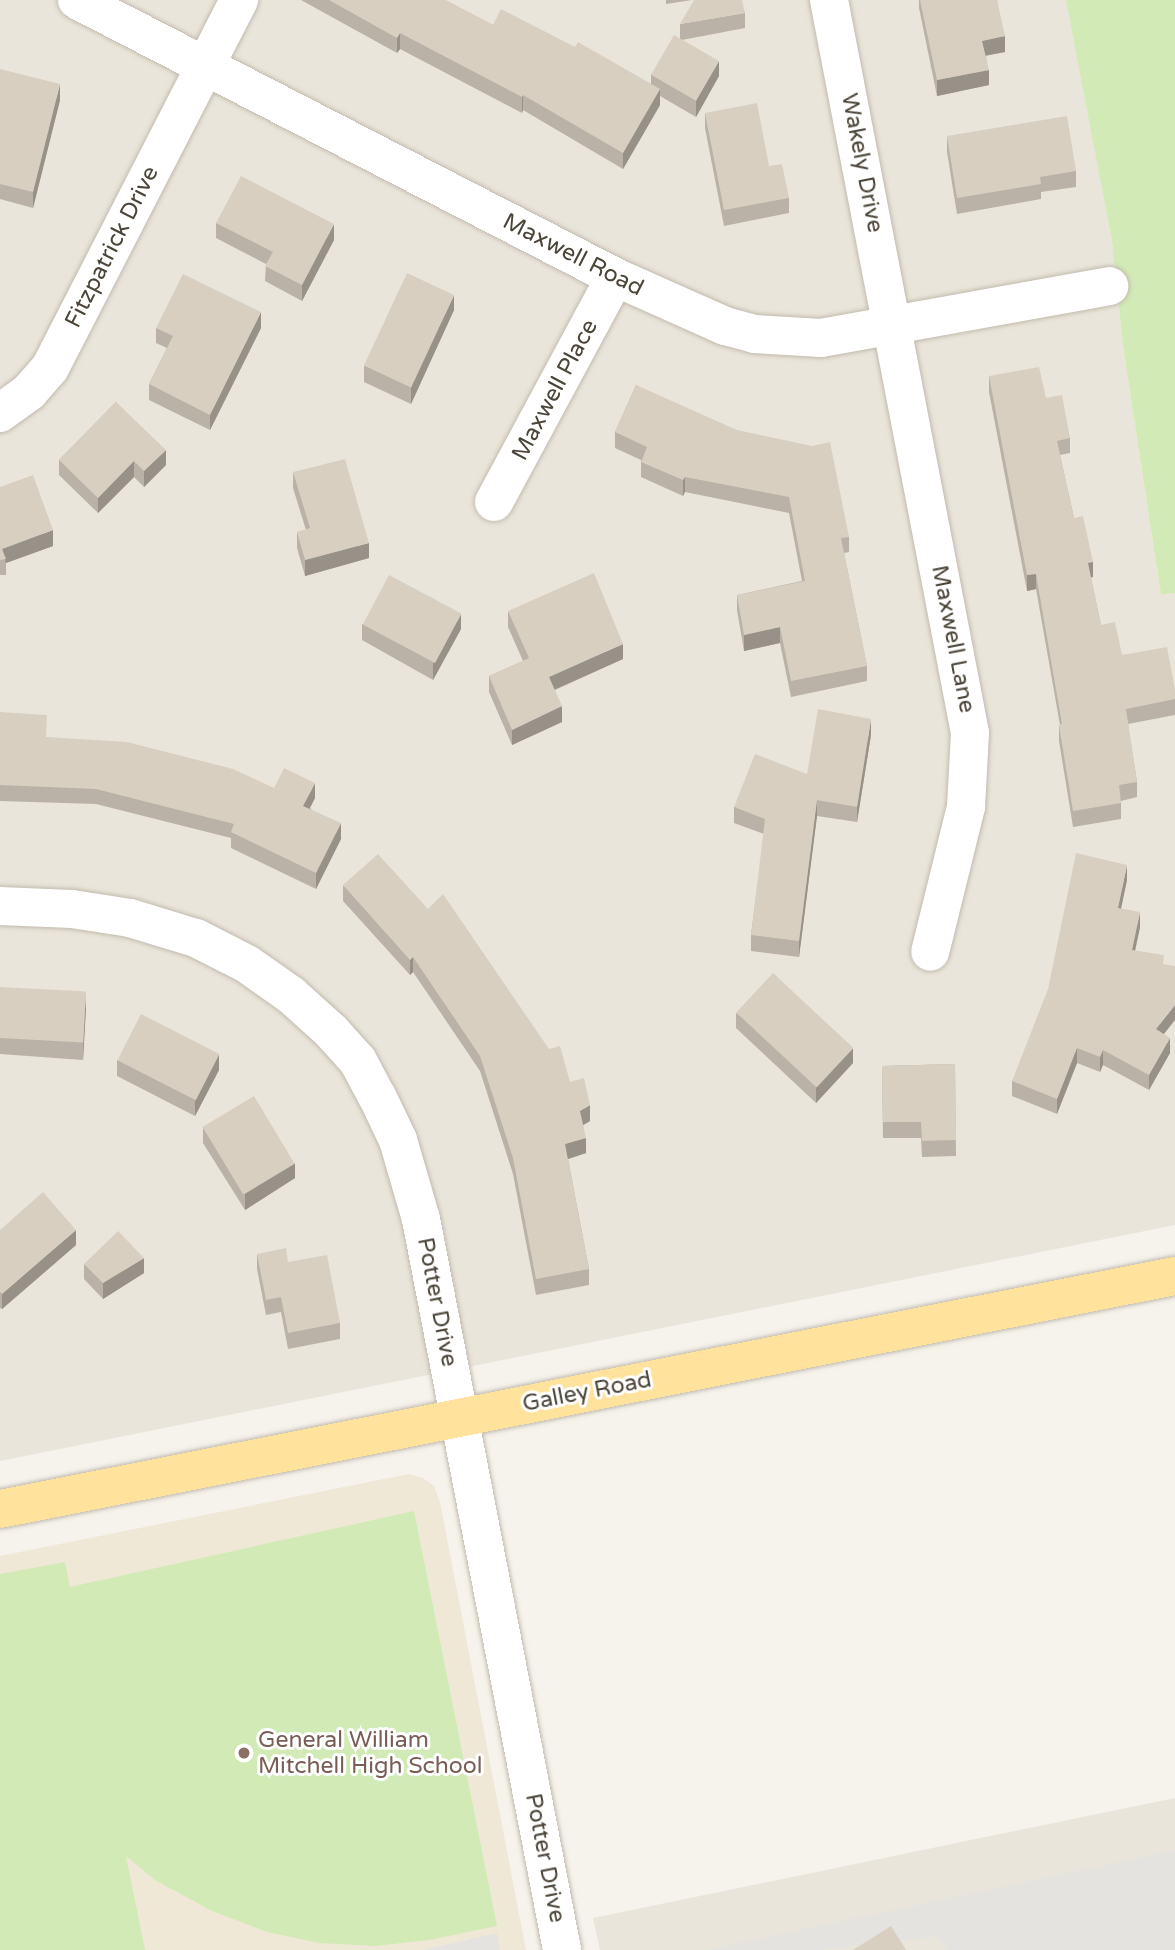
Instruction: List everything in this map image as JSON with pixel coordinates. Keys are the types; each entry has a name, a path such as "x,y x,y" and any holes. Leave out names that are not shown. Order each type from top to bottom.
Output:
{"main road":[{"name":"Galley Road","path":"0,1508 1175,1276"}],"street":[{"name":"Maxwell Road","path":"76,0 615,277 698,317 754,334 821,338 1109,286"},
{"path":"205,66 239,0"},
{"name":"Wakely Drive","path":"829,0 894,325"},
{"name":"Fitzpatrick Drive","path":"0,414 29,391 50,368 205,66"},
{"name":"Maxwell Place","path":"494,502 615,277"},
{"name":"Maxwell Lane","path":"894,325 970,733 966,807 930,952"},
{"name":"Potter Drive","path":"0,906 72,909 130,918 196,938 247,964 291,995 331,1031 358,1061 377,1096 411,1176 562,1950"}],"shaded area":[{"path":"0,0 1067,0 1112,241 1123,346 1161,595 1175,593 1175,1225 0,1461"},
{"name":"General William Mitchell High School","path":"409,1474 423,1478 434,1486 440,1502 526,1950 0,1950 0,1556"},
{"path":"1175,1798 1175,1950 600,1950 593,1918"},
{"path":"1175,1850 1175,1950 947,1950 937,1936 819,1950 706,1950"},
{"path":"497,1933 500,1950 423,1950"}],"green space":[{"path":"1066,0 1175,0 1175,593 1161,595 1123,346 1112,241"},
{"name":"General William Mitchell High School","path":"414,1511 497,1926 429,1940 375,1946 319,1943 267,1932 212,1911 155,1880 126,1856 145,1950 0,1950 0,1574 65,1562 70,1587"}],"building":[{"path":"329,0 445,0 493,25 501,9 575,47 578,42 660,89 623,153 523,95 522,97 400,33 397,38"},
{"path":"694,0 742,0 745,13 680,24"},
{"path":"920,0 997,0 1005,36 982,41 989,70 937,80"},
{"path":"674,35 719,61 696,101 651,75"},
{"path":"0,69 60,84 33,192 0,184"},
{"path":"757,103 769,166 782,164 789,198 724,210 705,113"},
{"path":"1067,116 1076,171 1040,177 1041,184 957,198 947,136"},
{"path":"241,176 334,224 302,285 265,266 273,252 216,223"},
{"path":"407,273 454,295 411,387 364,365"},
{"path":"183,274 261,312 210,415 149,384 173,336 156,328"},
{"path":"1039,367 1046,398 1062,395 1070,438 1057,441 1074,518 1083,516 1093,562 1088,563 1101,625 1115,622 1122,655 1167,647 1175,690 1175,699 1126,709 1137,782 1119,785 1121,803 1073,811 1059,725 1062,724 1036,574 1027,575 989,376"},
{"path":"636,385 737,430 812,446 830,442 849,537 841,538 867,666 791,681 780,627 744,635 737,595 805,581 789,497 685,477 683,480 641,462 647,447 615,432"},
{"path":"116,402 166,450 144,471 134,461 98,498 59,460"},
{"path":"345,459 369,543 305,560 297,532 310,528 293,472"},
{"path":"33,475 53,530 2,549 6,559 0,560 0,487"},
{"path":"594,573 623,644 549,677 562,706 512,730 489,676 529,658 508,611"},
{"path":"389,575 461,613 435,663 363,624"},
{"path":"818,709 871,719 857,807 817,800 799,941 751,935 765,819 734,807 755,754 807,774"},
{"path":"0,712 47,715 46,737 127,742 233,769 274,788 284,768 315,783 303,806 341,823 316,873 231,832 234,824 96,789 0,785"},
{"path":"1076,853 1127,865 1118,908 1140,912 1132,950 1164,955 1163,964 1175,966 1175,1005 1156,1029 1170,1038 1149,1075 1103,1050 1100,1057 1077,1048 1057,1099 1012,1081 1048,989"},
{"path":"378,854 428,909 443,894 549,1049 560,1046 570,1082 584,1078 590,1105 580,1111 586,1138 565,1144 589,1269 536,1279 513,1158 480,1056 413,957 410,960 343,885"},
{"path":"773,973 853,1048 817,1088 736,1012"},
{"path":"0,987 86,992 83,1042 0,1038"},
{"path":"141,1014 219,1054 196,1100 117,1060"},
{"path":"955,1064 956,1140 922,1141 921,1122 883,1122 882,1066"},
{"path":"254,1096 295,1164 243,1195 203,1127"},
{"path":"43,1192 76,1230 2,1294 0,1230"},
{"path":"118,1231 144,1258 103,1283 84,1264"},
{"path":"286,1248 288,1262 327,1255 340,1323 288,1333 281,1297 266,1300 257,1254"},
{"path":"891,1926 906,1950 853,1950"}],"place":[{"name":"General William Mitchell High School","path":"244,1753"}]}
